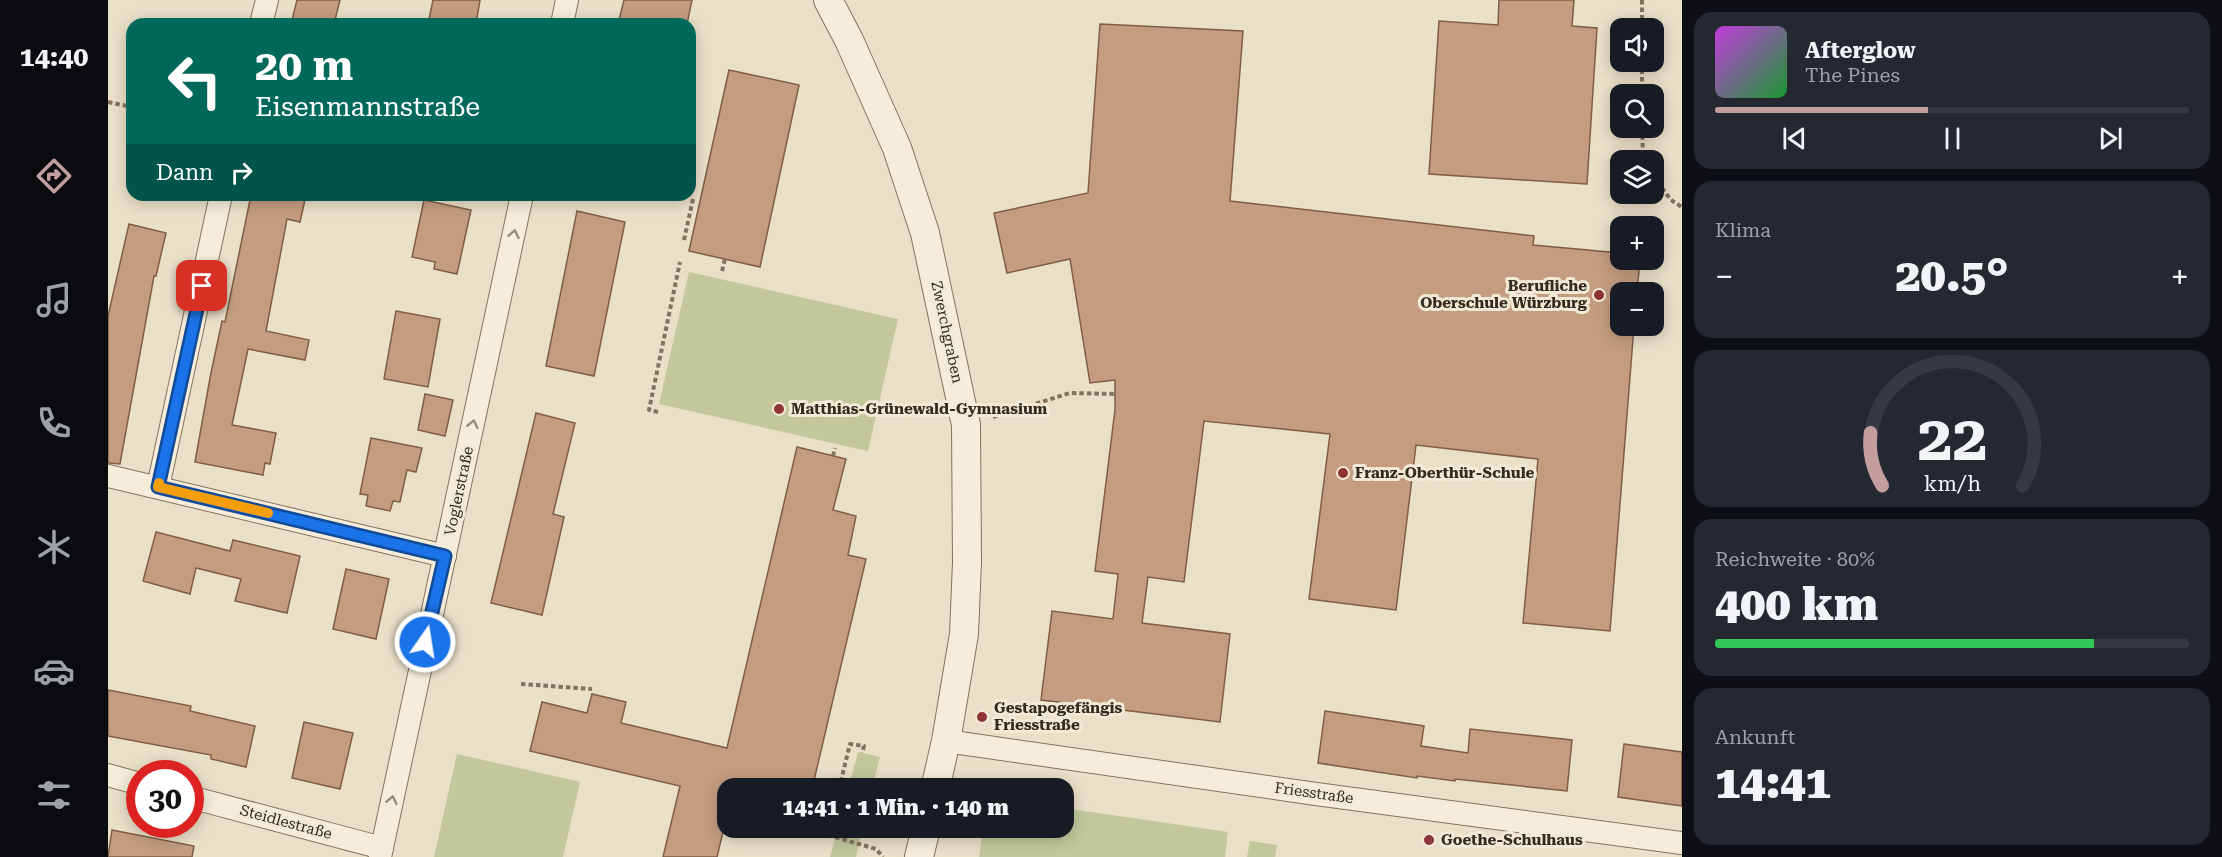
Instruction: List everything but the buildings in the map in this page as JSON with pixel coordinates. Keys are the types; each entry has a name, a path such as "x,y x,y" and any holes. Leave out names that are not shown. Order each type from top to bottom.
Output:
{"street":[{"path":"262,18 267,0"},
{"path":"563,18 567,0"},
{"name":"Zwerchgraben","path":"828,0 849,40 897,148 925,233 966,425 968,562 964,634 938,778"},
{"path":"158,487 220,201"},
{"name":"Voglerstraße","path":"381,852 521,201"},
{"path":"108,476 445,556"},
{"name":"Friesstraße","path":"946,741 1682,843"},
{"path":"108,776 126,780"},
{"name":"Steidlestraße","path":"204,801 381,852"},
{"path":"919,857 924,838"}],"path":[{"path":"1642,0 1642,18"},
{"path":"108,102 126,106"},
{"path":"1664,191 1671,200 1682,207"},
{"path":"684,240 693,201"},
{"path":"722,272 725,259"},
{"path":"658,412 650,410 680,262"},
{"path":"966,425 1070,393 1115,394"},
{"path":"833,456 835,447"},
{"path":"521,684 592,689"},
{"path":"842,778 850,744 864,747 862,753"},
{"path":"839,838 876,849 883,857"}],"green space":[{"path":"689,272 898,319 868,451 659,404"},
{"path":"858,752 880,757 875,778 851,778"},
{"path":"457,754 580,782 563,857 434,857"},
{"path":"1074,809 1228,832 1225,857 979,857 982,838 1074,838"},
{"path":"835,838 861,838 856,857 830,857"},
{"path":"1250,841 1277,845 1275,857 1247,857"}],"slow traffic":[{"path":"159,483 158,487 268,513"}],"place":[{"name":"Berufliche Oberschule Würzburg","path":"1599,295"},
{"name":"Matthias-Grünewald-Gymnasium","path":"779,409"},
{"name":"Franz-Oberthür-Schule","path":"1343,473"},
{"name":"Gestapogefängis Friesstraße","path":"982,717"},
{"name":"Goethe-Schulhaus","path":"1429,840"}],"route":[{"path":"202,286 158,487 445,556 425,642"}]}
